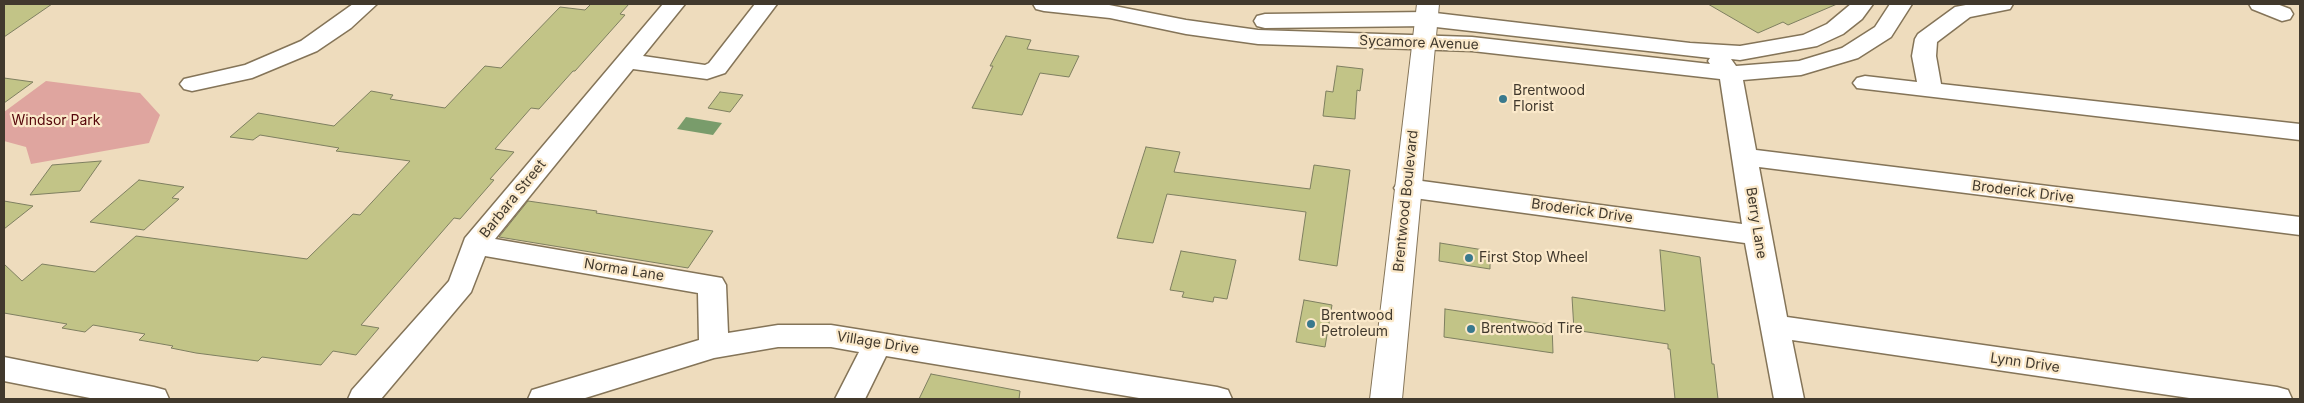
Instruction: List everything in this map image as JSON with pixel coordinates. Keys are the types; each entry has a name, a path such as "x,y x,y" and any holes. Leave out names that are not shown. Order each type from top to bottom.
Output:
{"main road":[{"name":"Brentwood Boulevard","path":"1386,399 1426,21"}],"street":[{"path":"192,84 252,71 309,46 366,4"},
{"name":"Barbara Street","path":"363,399 461,285 475,245 674,4"},
{"path":"625,61 707,72 717,68 766,4"},
{"name":"Sycamore Avenue","path":"1044,4 1111,8 1186,27 1258,37 1320,40 1426,21 1713,52 1740,53 1809,40 1835,29 1854,14 1862,4"},
{"name":"Sycamore Avenue","path":"1426,21 1472,44 1729,73 1765,72 1801,68 1850,52 1883,32 1902,4"},
{"path":"1940,4 1963,12"},
{"path":"1930,89 1924,56 1926,39 1963,12 2002,4"},
{"path":"2260,4 2282,14"},
{"name":"Berry Lane","path":"1713,52 1729,73 1733,83 1774,326 1789,399"},
{"path":"1865,83 2300,132"},
{"name":"Broderick Drive","path":"1746,158 2300,226"},
{"name":"Broderick Drive","path":"1407,188 1758,234"},
{"name":"Norma Lane","path":"475,245 712,285 714,348"},
{"name":"Lynn Drive","path":"1774,326 2277,399"},
{"name":"Village Drive","path":"543,399 586,393 714,348 778,336 831,336 1217,399"},
{"path":"850,399 878,343"},
{"path":"4,369 154,399"}],"green space":[{"name":"Windsor Park","path":"46,81 140,93 160,115 149,143 31,164 26,147 4,141 4,112"}],"shaded area":[{"path":"686,117 722,123 713,135 677,129"}],"building":[{"path":"4,4 52,4 4,37"},
{"path":"591,4 629,4 620,14 625,15 575,71 539,109 531,108 495,149 514,152 490,179 494,180 460,219 454,218 361,325 379,328 356,355 333,351 321,365 262,357 258,361 196,353 171,348 173,346 139,340 145,334 93,325 85,332 62,328 67,324 4,313 4,264 22,281 42,264 95,272 136,236 307,259 353,214 360,215 410,161 336,151 339,148 260,135 253,140 230,137 258,113 334,126 371,91 393,95 390,99 445,108 485,66 501,68 560,7 585,10"},
{"path":"1708,4 1837,4 1788,25 1783,22 1758,33"},
{"path":"1006,36 1031,40 1027,49 1079,56 1069,77 1040,73 1022,115 972,108 993,66 990,66"},
{"path":"1337,66 1363,69 1360,91 1357,90 1355,119 1323,116 1326,91 1333,92"},
{"path":"4,78 33,82 4,103"},
{"path":"720,92 743,95 730,112 708,108"},
{"path":"1146,147 1180,152 1174,172 1310,189 1314,165 1350,170 1337,266 1299,260 1306,212 1167,194 1153,243 1117,238"},
{"path":"101,161 80,191 30,195 52,165"},
{"path":"139,180 184,187 172,198 179,199 144,230 90,222"},
{"path":"4,201 33,206 4,229"},
{"path":"528,201 713,231 688,268 499,237"},
{"path":"1440,243 1490,251 1490,269 1439,261"},
{"path":"1660,250 1700,257 1712,364 1714,364 1718,399 1675,399 1668,344 1574,330 1572,297 1665,311"},
{"path":"1181,251 1236,260 1227,299 1214,297 1213,302 1182,297 1184,292 1170,290"},
{"path":"1304,300 1332,305 1325,347 1296,342"},
{"path":"1445,309 1552,325 1553,353 1444,337"},
{"path":"931,374 1020,391 1019,399 919,399"}],"place":[{"name":"Brentwood Florist","path":"1503,99"},
{"name":"First Stop Wheel","path":"1469,258"},
{"name":"Brentwood Petroleum","path":"1311,324"},
{"name":"Brentwood Tire","path":"1471,329"}]}
